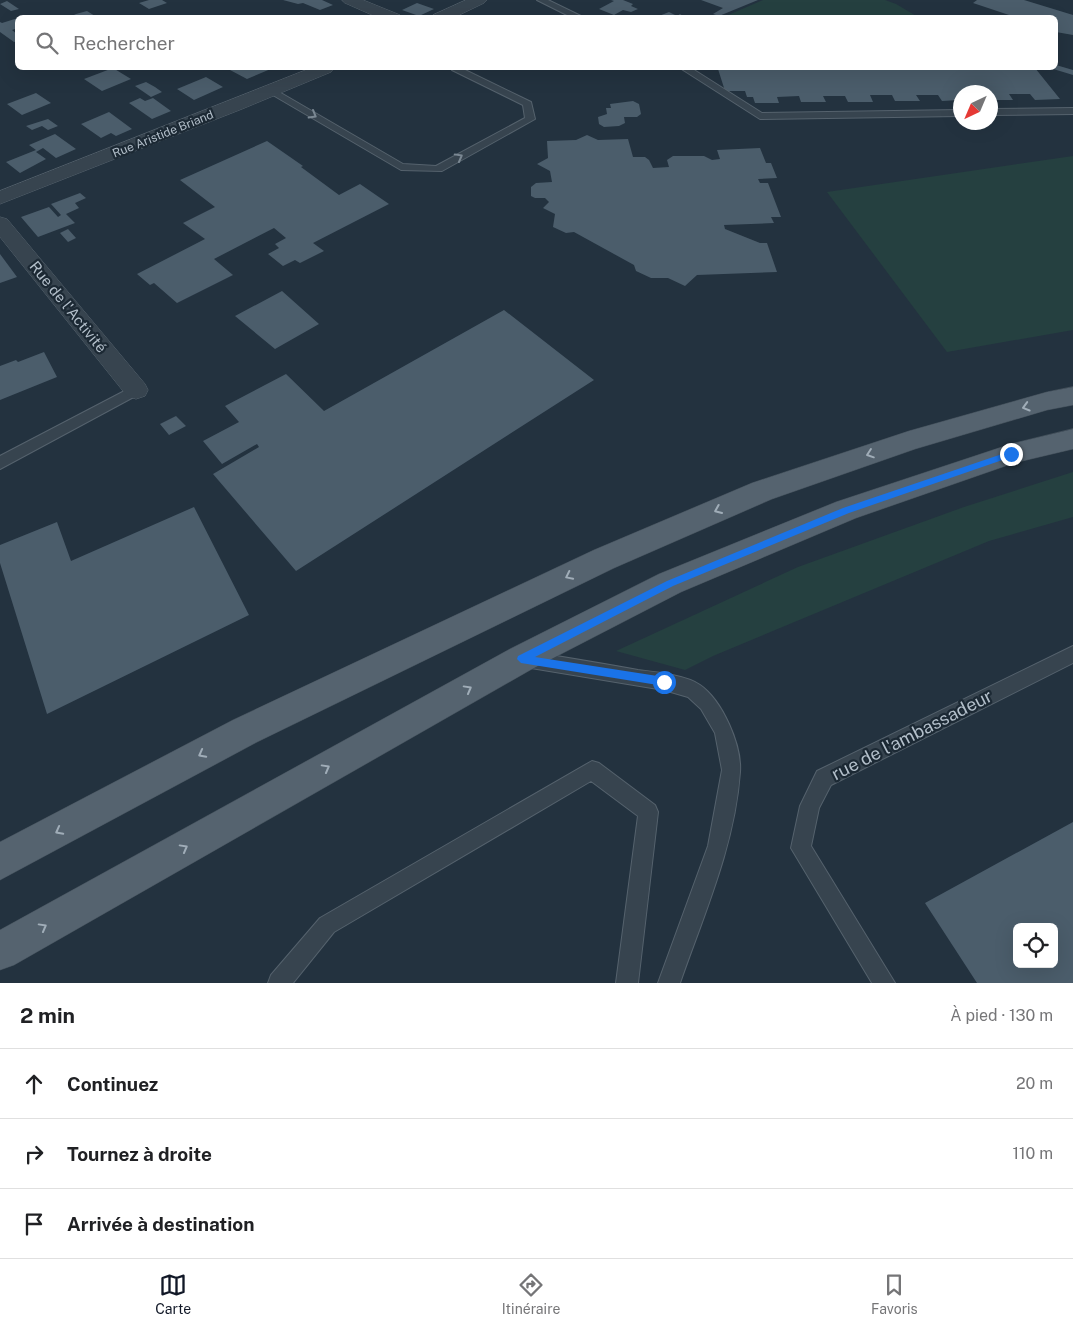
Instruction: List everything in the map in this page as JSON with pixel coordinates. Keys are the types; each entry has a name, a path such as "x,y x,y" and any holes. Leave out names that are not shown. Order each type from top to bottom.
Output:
{"main road":[{"path":"0,862 245,732 604,559 762,491 910,441 1047,401 1073,396"},
{"path":"0,951 521,659 670,583 846,510 1011,454 1073,439"}],"street":[{"path":"350,0 387,15"},
{"path":"446,15 479,0"},
{"name":"Rue Aristide Briand","path":"0,198 320,70"},
{"name":"Rue de l'Activité","path":"0,224 136,390"}],"lane":[{"path":"541,0 574,15"},
{"path":"271,91 402,166 438,169 530,118 528,104 459,70"},
{"path":"688,70 760,116 953,113"},
{"path":"998,112 1073,111"},
{"path":"0,463 136,390"},
{"name":"rue de l'ambassadeur","path":"884,983 801,848 810,806 824,778 1073,654"},
{"path":"521,659 664,682 693,690 707,703 724,731 731,770 718,846 669,983"},
{"path":"278,983 327,925 592,770 648,812 627,983"}],"green space":[{"path":"763,0 885,0 915,15 728,15"},
{"path":"1073,156 1073,330 947,352 827,192"},
{"path":"1073,472 1073,517 989,541 713,656 685,670 616,651 798,567 964,507"}],"building":[{"path":"149,0 162,0 167,3 149,9 139,3"},
{"path":"283,0 322,0 333,5 320,10 303,3 298,4"},
{"path":"611,0 623,0 633,4 631,6 638,9 631,12 623,10 614,15 599,9 614,1"},
{"path":"701,0 758,0 721,15 713,14 723,8"},
{"path":"977,0 1024,0 1073,15 1073,35 1058,32 1058,15 1009,15 973,3"},
{"path":"7,1 19,9 11,11 0,4"},
{"path":"417,3 434,9 421,15 402,10"},
{"path":"87,11 93,15 74,15"},
{"path":"669,12 675,15 662,15"},
{"path":"15,19 15,29 12,30 15,32 15,42 0,32 0,22"},
{"path":"1058,66 1073,70 1073,75 1057,70"},
{"path":"108,70 116,70 131,79 102,91 84,79"},
{"path":"230,70 268,70 247,79"},
{"path":"718,70 1037,70 1060,99 1035,100 1030,94 1009,94 1013,100 998,100 998,85 953,85 953,100 942,101 938,95 916,95 920,101 895,101 892,95 870,95 873,102 848,102 845,96 823,96 826,102 801,102 799,96 777,97 779,103 755,103 753,97 747,97 745,91 725,91"},
{"path":"206,77 223,87 194,100 177,89"},
{"path":"146,82 162,92 151,97 135,86"},
{"path":"36,93 51,103 22,115 7,104"},
{"path":"140,98 145,101 153,98 171,111 152,119 129,103"},
{"path":"633,101 639,104 641,114 637,117 624,117 625,123 619,126 604,127 599,124 598,117 607,114 606,108 611,108 610,104"},
{"path":"109,112 132,129 116,136 111,133 101,138 81,124"},
{"path":"48,119 58,126 48,130 42,126 32,130 26,126"},
{"path":"55,134 76,149 56,158 43,148 36,152 46,159 20,173 6,162 36,150 29,145"},
{"path":"587,135 598,140 628,139 633,157 645,157 653,168 669,167 667,160 673,156 704,156 712,160 720,159 717,150 760,148 766,163 771,163 777,178 758,179 760,183 768,183 781,217 771,217 774,223 724,225 725,229 760,243 767,243 777,272 697,275 685,286 668,278 651,278 636,271 634,265 574,232 566,233 553,227 555,214 543,208 549,202 545,198 531,196 531,187 536,183 552,182 550,171 537,164 548,158 547,141 576,140"},
{"path":"267,141 303,166 301,167 339,195 360,184 389,204 313,243 324,251 300,263 295,260 283,266 268,254 279,248 275,244 286,238 274,228 214,259 233,275 177,303 154,283 150,285 137,274 205,239 183,223 215,207 180,180"},
{"path":"80,193 86,198 75,203 79,208 66,214 75,223 38,237 21,217 49,207 58,217 61,215 51,204"},
{"path":"68,229 76,238 68,242 60,233"},
{"path":"0,254 17,277 0,283"},
{"path":"282,291 319,324 275,349 235,316"},
{"path":"504,310 594,380 296,571 213,474 259,447 257,444 222,464 203,441 239,422 225,406 286,374 324,411"},
{"path":"44,352 57,377 0,400 0,366 16,360 18,362"},
{"path":"176,416 186,426 169,435 160,424"},
{"path":"194,507 249,615 47,714 0,563 0,545 57,522 71,561"},
{"path":"1073,822 1073,983 977,983 925,903"}],"route":[{"path":"664,682 521,659 670,583 846,510 1011,454"}]}
